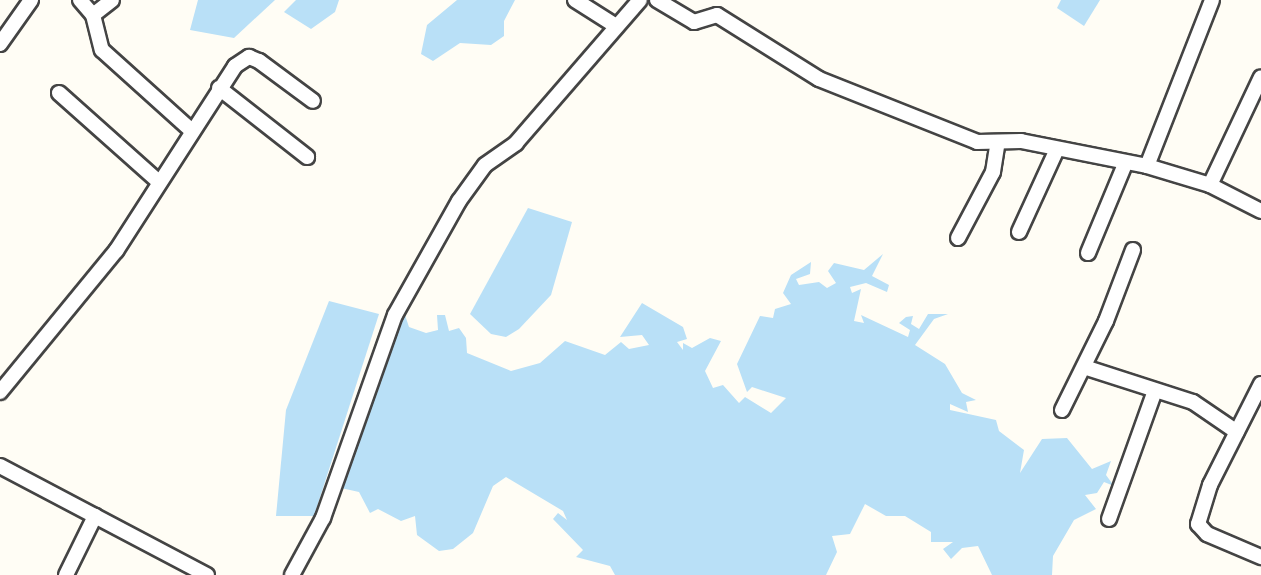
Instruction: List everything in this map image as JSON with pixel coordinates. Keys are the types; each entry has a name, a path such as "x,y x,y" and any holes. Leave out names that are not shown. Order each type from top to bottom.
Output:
{"street":[{"path":"0,44 31,0"},
{"path":"80,0 93,15 102,50 192,131"},
{"path":"93,15 111,0"},
{"path":"574,0 616,26"},
{"path":"292,575 323,518 394,315 459,201 485,165 516,143 640,0"},
{"path":"657,0 694,22 714,15 723,18 829,84 977,142 1021,141 1056,151 1147,166 1210,185 1261,211"},
{"path":"1147,166 1212,0"},
{"path":"0,392 116,251 219,88 249,57 313,101"},
{"path":"1210,185 1261,77"},
{"path":"219,88 308,157"},
{"path":"59,93 159,182"},
{"path":"958,238 993,172 998,142"},
{"path":"1018,232 1056,151"},
{"path":"1088,252 1125,164"},
{"path":"1062,410 1084,367 1133,250"},
{"path":"1084,367 1154,393 1193,402 1237,432"},
{"path":"1261,384 1237,432 1198,524 1207,534 1261,557"},
{"path":"1109,519 1154,393"},
{"path":"0,466 207,575"},
{"path":"66,575 95,516"}],"water":[{"path":"198,0 275,0 234,38 190,30"},
{"path":"296,0 339,0 335,12 311,29 284,12"},
{"path":"457,0 515,0 504,21 504,36 491,45 460,43 433,61 421,54 427,25"},
{"path":"1061,0 1100,0 1084,26 1057,8"},
{"path":"528,208 572,222 551,295 519,329 506,337 491,334 470,314"},
{"path":"883,254 872,276 889,285 887,292 866,283 850,287 852,293 861,289 854,321 864,323 861,315 908,337 910,330 899,323 906,317 913,316 911,324 919,329 928,314 948,314 934,319 915,345 945,364 962,393 976,400 966,402 968,412 950,404 950,410 996,420 999,431 1024,450 1020,473 1042,439 1067,438 1092,469 1111,461 1106,475 1114,486 1104,482 1097,493 1085,495 1096,509 1074,520 1053,556 1052,575 992,575 978,546 962,548 951,559 943,549 953,542 931,542 931,532 905,516 886,516 865,504 850,534 832,536 837,552 826,575 615,575 610,566 576,557 583,550 553,519 558,513 567,520 563,511 506,477 493,486 473,533 453,549 439,551 417,535 415,516 401,521 378,509 370,513 359,492 341,488 341,475 355,457 356,424 397,318 405,315 409,327 426,333 438,330 437,315 445,315 449,331 459,328 466,338 467,353 511,371 540,363 565,341 605,355 621,342 629,349 649,345 642,335 620,337 642,303 683,327 687,339 677,342 683,350 683,343 692,348 710,338 721,341 705,371 713,388 723,385 739,403 745,397 771,413 786,398 752,387 747,392 737,364 760,316 773,318 775,309 791,304 783,293 791,275 811,262 810,274 796,279 799,285 819,282 827,288 836,283 828,271 834,263 864,270"},
{"path":"329,301 379,314 314,516 276,516 286,410"}]}
